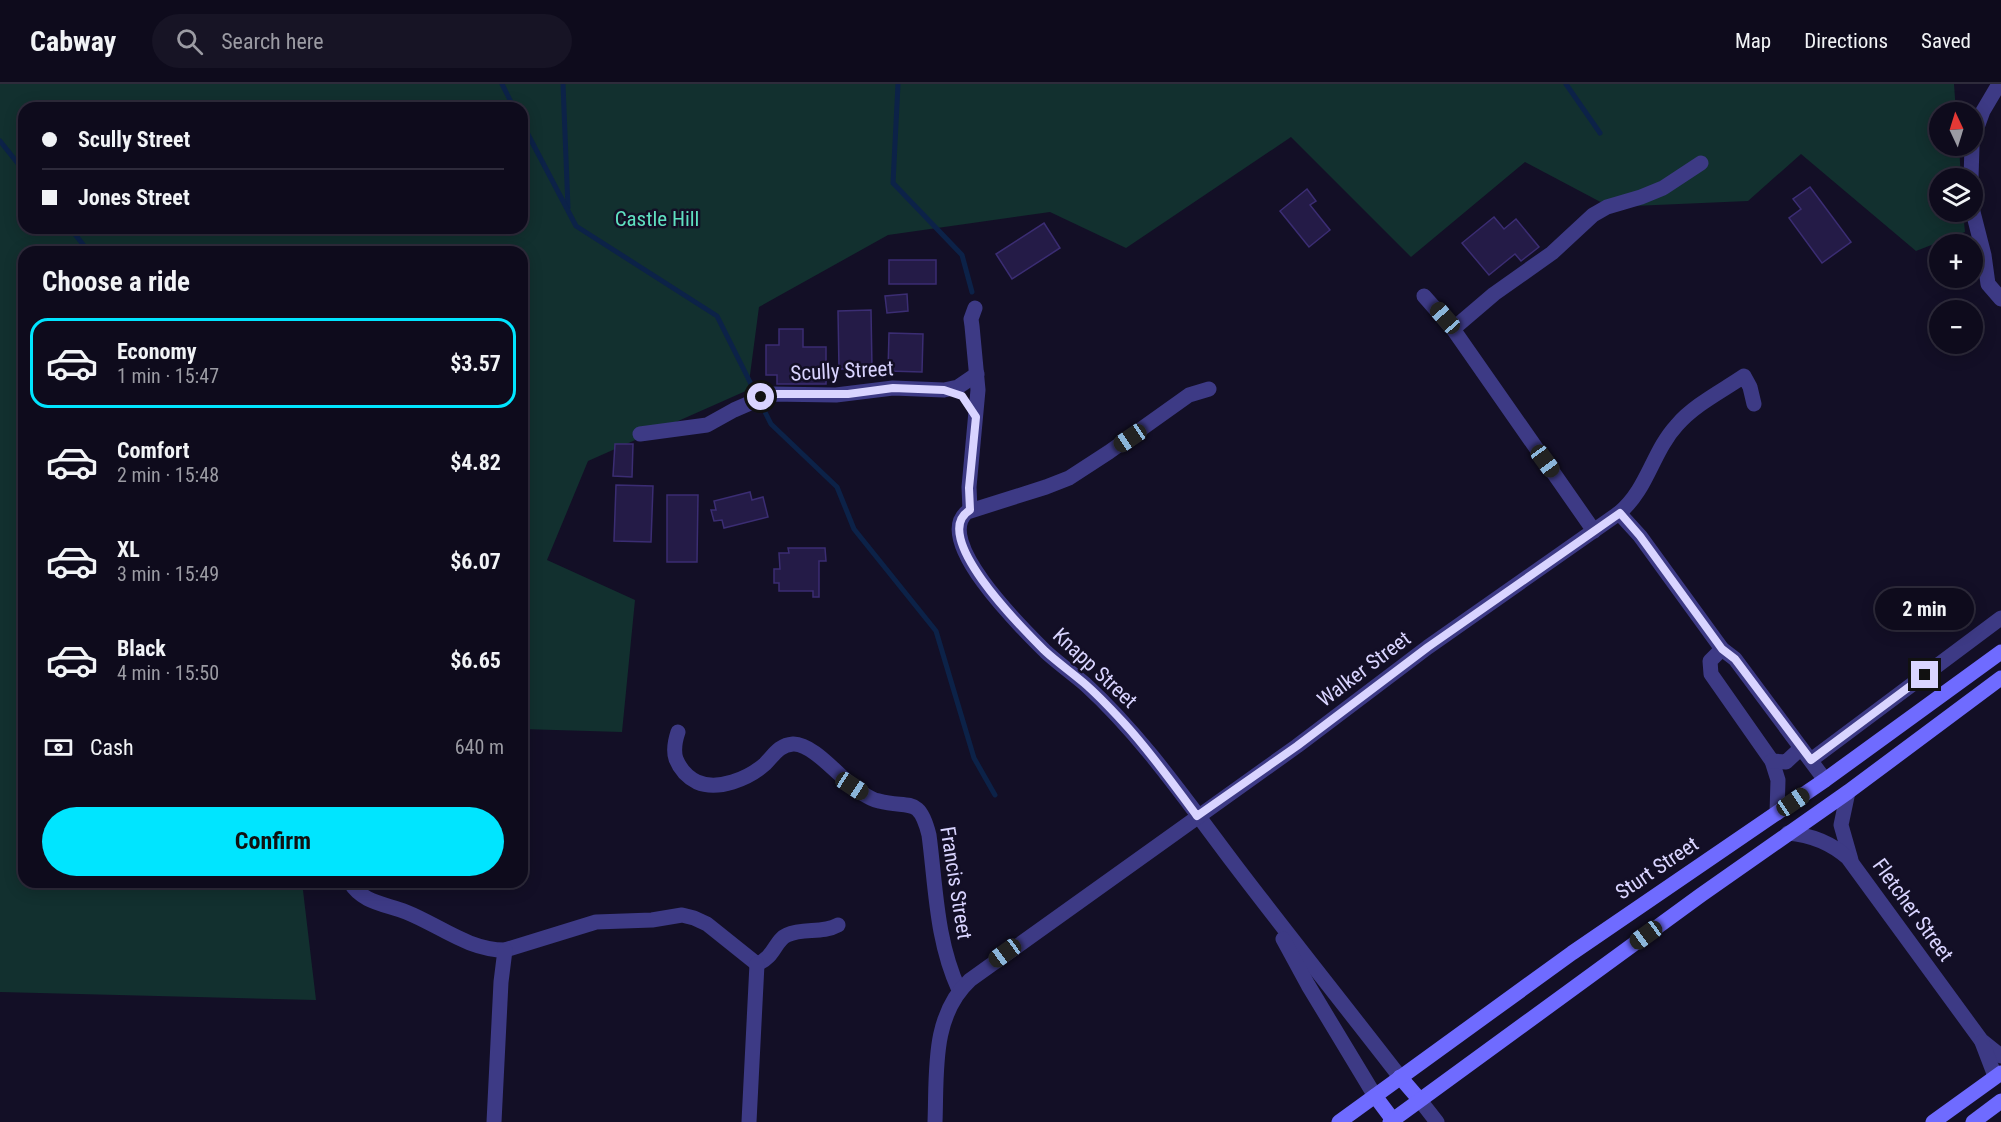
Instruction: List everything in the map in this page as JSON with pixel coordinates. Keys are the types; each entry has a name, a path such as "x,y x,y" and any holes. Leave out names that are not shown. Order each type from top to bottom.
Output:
{"main road":[{"name":"Sturt Street","path":"1339,1122 1686,873 1825,780 2001,652"},
{"path":"1375,1096 1392,1121 1419,1099 1701,895 1848,792 2001,678"},
{"path":"1686,873 1701,895"},
{"path":"1400,1077 1419,1099"},
{"path":"1933,1122 1999,1079"},
{"path":"1973,1122 2001,1101"}],"street":[{"path":"1983,111 1999,84"},
{"path":"1453,329 1494,294 1552,253 1593,215 1607,207 1641,198 1663,188 1701,163"},
{"path":"1976,222 1988,284 2001,299"},
{"path":"1424,296 1453,329 1594,531"},
{"path":"975,308 971,319 977,374 976,417 969,488 970,510 1069,478 1189,395 1209,389"},
{"name":"Scully Street","path":"640,434 707,425 746,404 775,394 836,395 893,388 944,390 958,387 977,374"},
{"name":"Walker Street","path":"959,990 986,967 1297,746 1428,647 1620,513 1635,498 1670,435 1684,418 1744,376 1750,387 1754,404"},
{"path":"944,390 962,396 976,417"},
{"name":"Knapp Street","path":"970,510 964,514 960,522 961,541 982,581 1045,651 1085,684 1138,738 1400,1077"},
{"path":"1620,513 1640,536 1722,649 1735,659 1825,780"},
{"path":"1772,761 1786,762 1806,754 2001,618"},
{"path":"1722,649 1710,661 1711,674 1772,761 1778,780 1777,813"},
{"name":"Francis Street","path":"678,732 675,752 679,765 688,777 707,785 725,783 744,777 765,764 778,749 800,744 812,750 846,782 870,798 882,802 909,805 919,810 929,835 940,934 959,990"},
{"path":"1848,792 1841,825 1854,865"},
{"name":"Fletcher Street","path":"1788,833 1809,836 1825,842 1854,865 1982,1042 1999,1079"},
{"path":"356,888 374,902 406,912 459,938 482,946 505,950 597,922 652,920 682,915 707,924 757,964"},
{"name":"Knapp Street","path":"1269,909 1308,985 1375,1096"},
{"path":"757,964 769,957 786,935 826,930 838,925"},
{"path":"494,1122 501,982 505,950"},
{"path":"749,1122 757,964"},
{"path":"936,1122 941,1032 948,1008 959,990"},
{"path":"1343,1045 1363,1029"},
{"name":"Fletcher Street","path":"1982,1042 2001,1056"},
{"path":"1419,1099 1437,1122"}],"green space":[{"name":"Castle Hill","path":"0,84 1954,84 1955,102 1929,102 1929,156 1960,156 1960,168 1929,168 1929,222 1964,222 1965,232 1929,234 1929,246 1916,251 1801,154 1748,201 1610,207 1525,162 1411,257 1291,137 1126,248 1050,212 888,235 759,307 748,390 588,461 547,560 635,600 622,732 528,729 528,246 18,246 18,888 303,888 316,1000 0,992"}],"building":[{"path":"1810,187 1851,242 1822,263 1789,218 1801,209 1793,199"},
{"path":"1307,189 1316,201 1310,205 1330,230 1309,247 1280,211"},
{"path":"1494,217 1504,229 1516,219 1539,247 1521,261 1515,254 1489,275 1462,243"},
{"path":"1044,223 1060,248 1012,279 996,254"},
{"path":"889,260 936,260 936,284 889,284"},
{"path":"907,294 908,311 887,313 885,296"},
{"path":"871,310 872,369 839,369 838,311"},
{"path":"779,329 803,329 803,347 826,347 826,384 777,384 777,375 766,375 766,345 779,345"},
{"path":"889,333 923,334 922,372 888,371"},
{"path":"615,444 633,444 632,477 613,476"},
{"path":"616,485 653,486 651,542 614,541"},
{"path":"750,492 752,500 763,497 768,517 724,528 722,520 714,521 711,510 716,510 714,501"},
{"path":"667,495 698,495 697,562 667,562"},
{"path":"788,548 825,548 826,561 819,561 819,597 813,597 813,591 779,591 779,583 774,583 774,569 780,569 779,553 789,553"}],"waterway":[{"path":"502,84 511,102"},
{"path":"563,84 568,208"},
{"path":"898,84 893,183 962,255 972,292"},
{"path":"1566,84 1600,133"},
{"path":"528,134 576,226 717,316 771,424 837,487 854,529 936,631 974,758 995,795"},
{"path":"0,141 18,164"},
{"path":"75,234 84,246"}],"route":[{"path":"761,397 771,394 836,395 893,388 944,390 962,396 976,417 969,488 970,510 962,516 959,525 963,548 972,567 1045,651 1085,684 1138,738 1197,816 1297,746 1428,647 1620,513 1680,589 1722,649 1735,659 1811,760 1925,675"}]}
